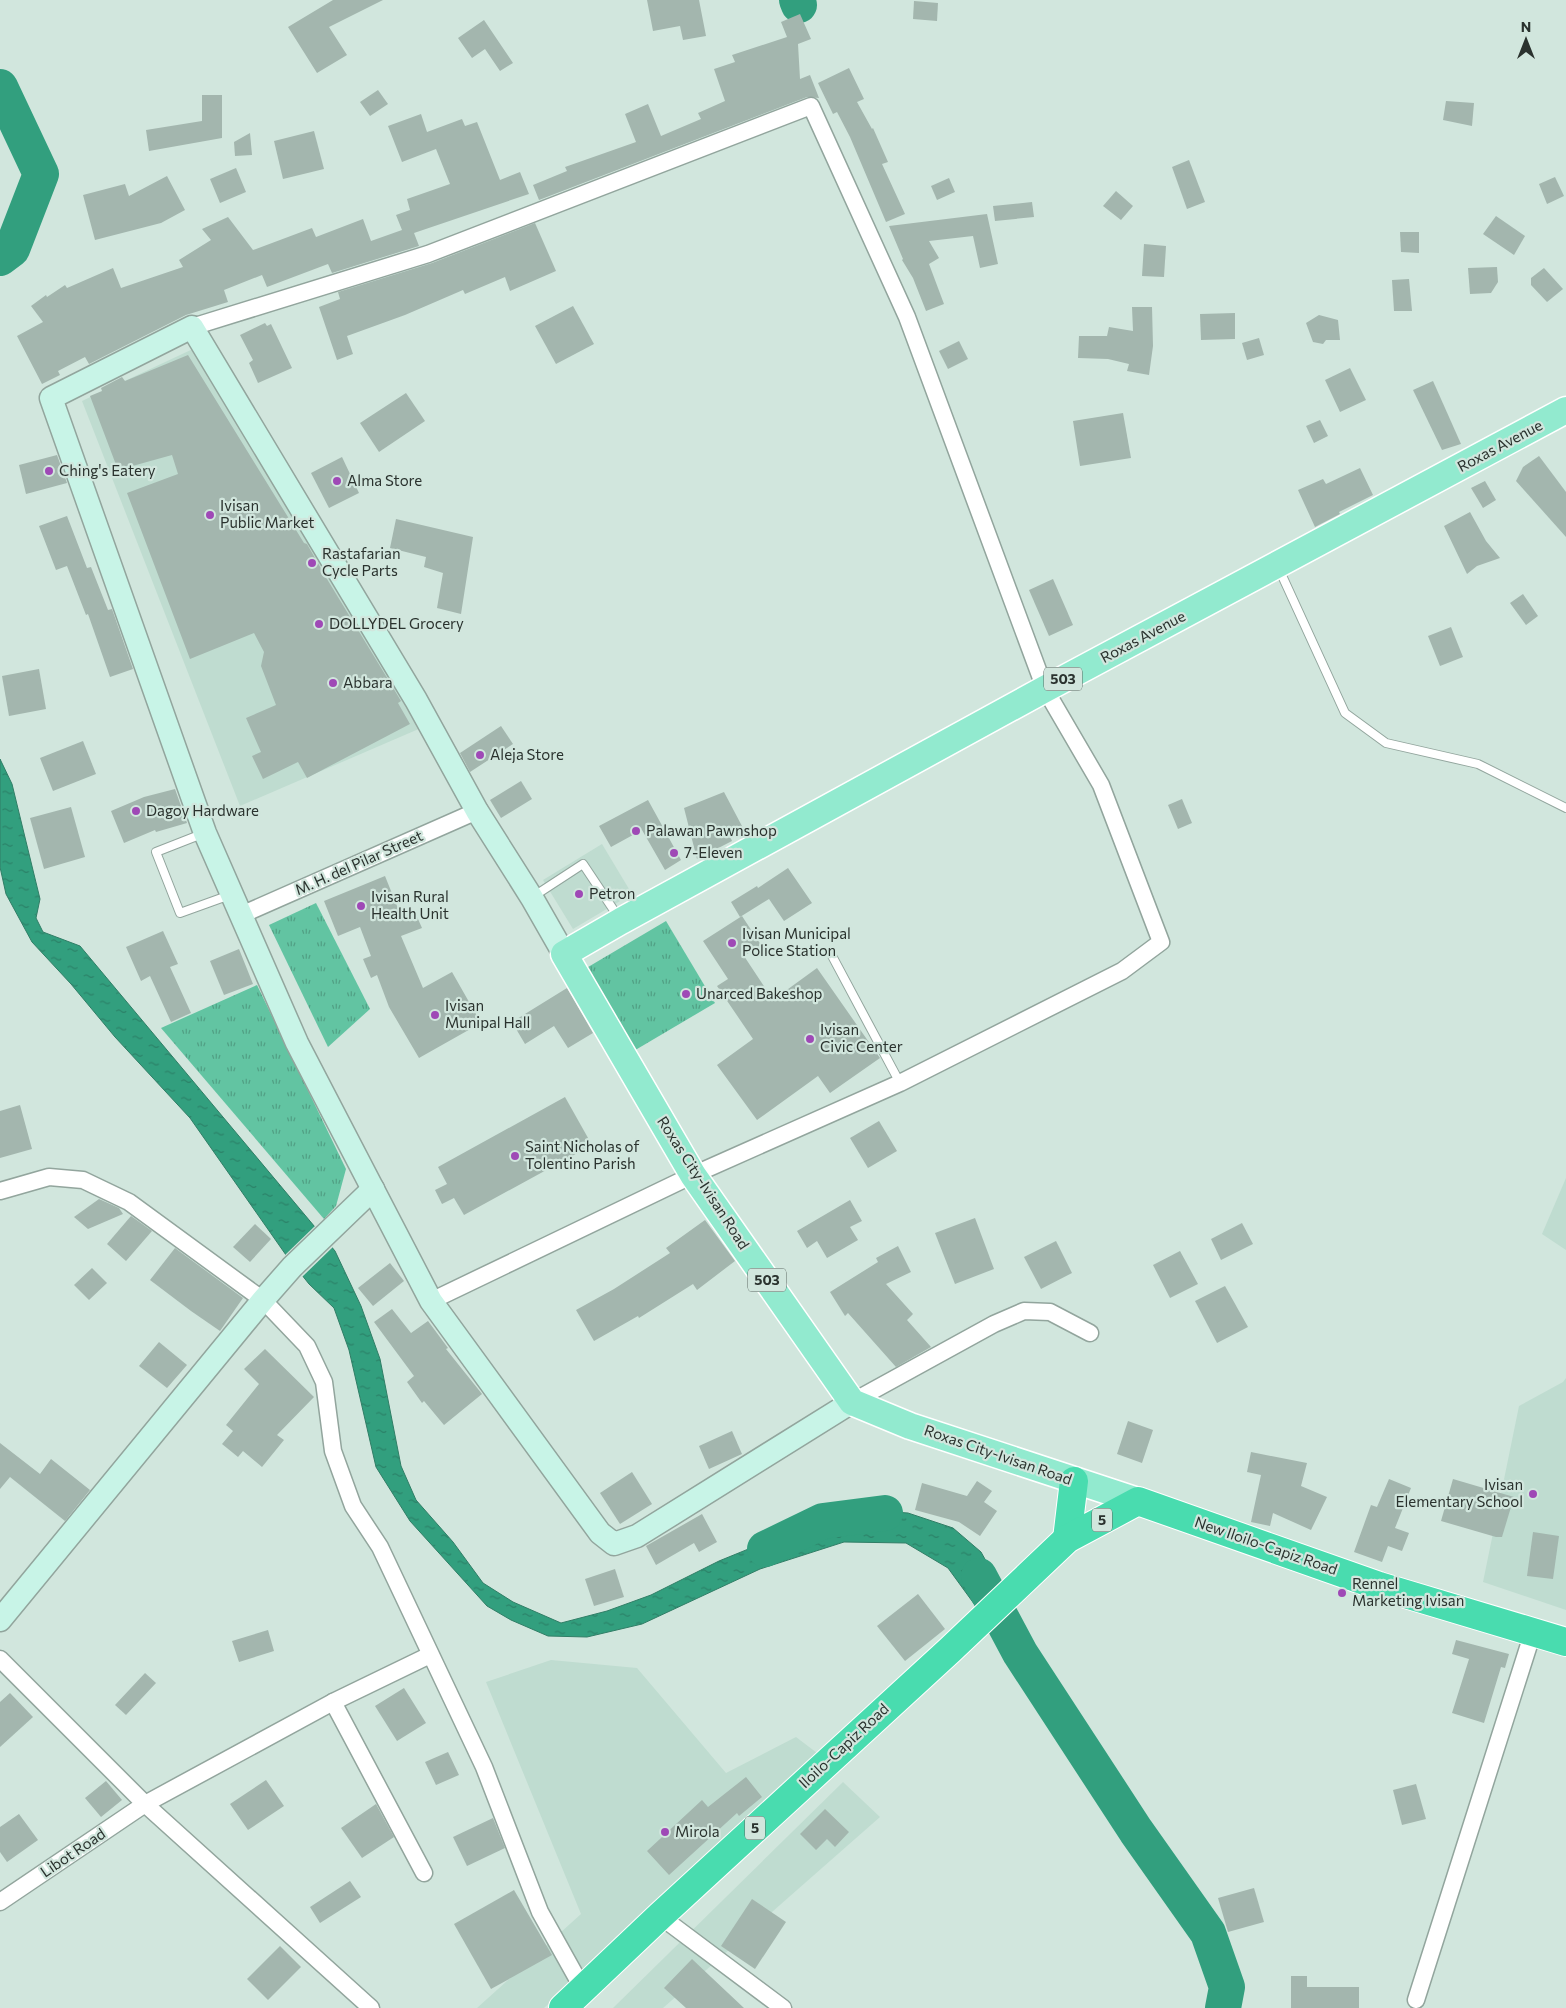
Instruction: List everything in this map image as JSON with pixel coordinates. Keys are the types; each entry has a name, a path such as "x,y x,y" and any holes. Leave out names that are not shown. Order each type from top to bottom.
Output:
{"highway":[{"path":"1067,1539 1074,1481"},
{"name":"Iloilo-Capiz Road","path":"563,2008 660,1916 950,1650 1067,1539 1138,1501"},
{"name":"New Iloilo-Capiz Road","path":"1138,1501 1379,1586 1566,1642"}],"main road":[{"name":"Roxas Avenue","path":"564,954 1045,689 1566,410"},
{"name":"Roxas City-Ivisan Road","path":"564,954 693,1175 852,1402 910,1426 1138,1501"}],"street":[{"path":"431,1301 693,1175 900,1084 1122,971 1160,942 1101,786 1045,689 907,317 811,106 428,254 192,327 51,398 205,833 297,1043 431,1301 600,1534 614,1544 637,1536 852,1402 994,1324 1024,1311 1050,1312 1090,1333"},
{"path":"192,327 416,700 477,810 532,898 564,954"},
{"name":"M. H. del Pilar Street","path":"242,915 477,810"},
{"path":"0,1191 49,1177 83,1180 129,1202 263,1300 306,1346 324,1382 333,1451 353,1506 380,1547 484,1767 540,1912 583,1989"},
{"path":"0,1620 263,1300 327,1232 374,1189"},
{"path":"1416,2000 1533,1632"},
{"name":"Libot Road","path":"0,1902 145,1804 332,1702 430,1655"},
{"path":"0,1660 145,1804 371,2008"},
{"path":"332,1702 424,1873"},
{"path":"660,1916 783,2008"}],"lane":[{"path":"1277,565 1345,713 1386,743 1478,764 1566,808"},
{"path":"205,833 156,852 180,913 232,895"},
{"path":"532,898 582,864 621,921"},
{"path":"830,952 900,1084"}],"shaded area":[{"name":"Ivisan Public Market","path":"195,348 421,728 240,806 82,401"},
{"path":"602,844 632,894 573,929 543,880"},
{"path":"1566,1178 1566,1250 1542,1234"},
{"name":"Ivisan Elementary School","path":"1566,1378 1566,1610 1483,1582 1519,1406 1563,1382"},
{"path":"551,1660 637,1668 726,1773 796,1737 821,1756 544,2008 477,2008 581,1914 486,1682"},
{"path":"843,1782 880,1817 663,2008 613,2008"}],"green space":[{"path":"316,903 370,1009 328,1047 269,925"},
{"path":"666,921 715,1003 632,1052 583,970"},
{"path":"257,985 346,1169 336,1206 324,1219 161,1028"}],"water":[{"path":"0,759 12,784 40,899 36,918 43,932 80,946 335,1251 361,1306 380,1359 401,1466 416,1500 453,1542 483,1583 513,1602 561,1623 607,1611 651,1595 719,1561 773,1539 866,1510 908,1513 953,1528 981,1552 1002,1590 980,1612 948,1568 906,1543 844,1542 760,1569 642,1624 587,1637 548,1636 511,1620 487,1606 410,1521 376,1467 349,1350 334,1308 309,1284 286,1255 190,1118 115,1037 71,984 32,942 6,894 0,867"}],"pier":[{"path":"317,1224 334,1246 302,1277 284,1256"}],"building":[{"path":"333,0 383,0 329,27 347,55 317,73 288,27"},
{"path":"647,0 699,0 706,36 683,40 680,26 653,31"},
{"path":"914,1 938,3 937,21 913,19"},
{"path":"800,14 811,39 798,44 800,79 810,75 819,98 807,97 539,200 533,185 567,171 565,167 636,142 625,114 648,104 661,136 701,119 698,113 725,101 714,69 735,62 732,55 787,37 781,22"},
{"path":"484,20 513,63 500,71 485,49 472,58 458,38"},
{"path":"849,68 864,99 857,102 873,128 888,162 882,164 905,214 886,222 850,137 837,112 833,114 818,83"},
{"path":"378,90 388,104 370,116 360,102"},
{"path":"202,95 222,95 222,138 149,151 146,130 202,121"},
{"path":"1446,101 1474,103 1472,126 1443,120"},
{"path":"421,114 427,132 462,119 465,126 477,122 500,180 520,172 529,194 414,233 419,246 332,273 328,264 267,287 262,275 224,290 228,302 186,315 89,364 85,357 58,371 60,375 42,384 17,336 43,322 31,306 65,285 67,288 113,268 121,288 183,267 179,260 211,240 202,229 228,217 253,250 312,228 316,237 363,219 371,241 402,230 396,215 410,210 407,199 450,184 436,149 402,162 388,126"},
{"path":"314,131 324,169 283,179 274,141"},
{"path":"250,133 252,155 235,156 234,142"},
{"path":"1189,160 1205,202 1187,209 1172,167"},
{"path":"236,168 246,192 220,203 210,179"},
{"path":"167,176 185,210 161,223 95,240 83,195 125,184 129,196"},
{"path":"1555,177 1564,196 1547,204 1539,184"},
{"path":"949,178 955,192 937,200 931,186"},
{"path":"1116,191 1133,206 1121,220 1103,206"},
{"path":"1032,202 1034,217 995,221 993,206"},
{"path":"987,214 998,264 980,268 973,236 929,241 939,258 929,264 944,304 926,311 913,278 902,260 889,226"},
{"path":"1496,216 1525,236 1514,255 1483,234"},
{"path":"535,223 556,271 510,291 505,277 465,294 463,290 405,315 347,336 353,354 337,360 319,307 340,299 338,292 432,263"},
{"path":"1400,232 1419,232 1419,253 1401,252"},
{"path":"1144,244 1166,246 1164,277 1142,276"},
{"path":"1497,267 1498,282 1491,293 1470,294 1468,268"},
{"path":"1544,268 1563,289 1547,302 1531,285 1531,278"},
{"path":"1409,279 1412,311 1394,311 1392,280"},
{"path":"573,306 594,344 556,364 535,326"},
{"path":"1132,307 1152,307 1153,346 1149,375 1127,371 1129,364 1108,359 1078,358 1079,336 1107,336 1109,327 1133,331"},
{"path":"1235,313 1235,339 1201,340 1200,314"},
{"path":"1319,315 1338,320 1340,340 1326,340 1323,344 1313,342 1306,323"},
{"path":"265,323 267,326 271,324 292,368 258,383 249,363 253,360 240,335"},
{"path":"1259,338 1264,355 1247,360 1242,343"},
{"path":"959,341 968,359 948,369 939,351"},
{"name":"Ivisan Public Market","path":"188,355 304,543 307,544 401,701 398,703 410,724 307,778 298,762 263,779 252,756 261,752 246,718 276,705 261,666 264,652 254,633 190,659 127,493 178,474 172,455 118,470 90,396 102,391 101,388 122,377 125,381"},
{"path":"1350,368 1366,400 1340,412 1325,380"},
{"path":"1433,381 1461,444 1442,450 1413,390"},
{"path":"406,393 425,421 379,452 360,423"},
{"path":"1123,413 1131,458 1080,466 1073,421"},
{"path":"1320,420 1328,436 1314,443 1306,426"},
{"path":"57,455 67,483 26,494 19,465"},
{"path":"1539,456 1566,492 1566,537 1516,481 1523,467"},
{"path":"342,457 359,493 329,508 311,473"},
{"path":"1360,468 1373,495 1339,512 1340,514 1315,527 1298,490 1323,479 1326,484"},
{"path":"1485,481 1496,500 1483,508 1471,488"},
{"path":"1470,512 1486,541 1500,558 1477,566 1467,574 1444,526"},
{"path":"67,516 87,568 91,567 108,610 112,609 133,669 110,677 88,614 86,615 67,566 56,570 39,526"},
{"path":"396,519 473,537 461,614 437,608 443,573 424,567 426,557 390,548"},
{"path":"1053,579 1073,625 1049,636 1029,590"},
{"path":"1523,594 1538,616 1526,625 1510,603"},
{"path":"1451,627 1463,657 1440,666 1428,636"},
{"path":"39,669 46,709 9,716 2,676"},
{"path":"501,726 513,744 470,772 460,753"},
{"path":"83,741 96,774 53,791 40,758"},
{"path":"521,781 532,799 501,818 490,800"},
{"path":"175,789 187,823 156,832 155,830 124,843 111,811 144,797"},
{"path":"724,792 743,828 729,834 732,841 697,859 684,808"},
{"path":"1182,799 1192,823 1178,829 1168,805"},
{"path":"648,800 681,860 665,870 642,830 611,847 599,826"},
{"path":"71,807 85,857 44,869 30,818"},
{"path":"788,868 812,903 784,921 769,899 740,917 731,902 757,886 758,888"},
{"path":"385,876 401,916 414,910 422,928 401,936 423,988 452,972 481,1023 419,1058 389,1007 377,975 371,978 363,959 371,956 360,927 338,936 324,901"},
{"name":"Ivisan Civic Center","path":"742,916 761,945 744,956 773,1000 817,968 880,1058 830,1093 818,1076 757,1120 717,1065 753,1039 717,986 728,979 703,941"},
{"path":"163,931 178,964 170,967 191,1013 171,1022 150,976 141,981 126,947"},
{"path":"239,949 253,984 224,995 210,961"},
{"path":"567,988 593,1033 568,1048 554,1026 525,1044 512,1022"},
{"name":"Saint Nicholas of Tolentino Parish","path":"565,1097 592,1145 464,1215 454,1198 442,1204 435,1190 447,1184 438,1167"},
{"path":"20,1105 32,1149 0,1158 0,1111"},
{"path":"879,1121 897,1151 868,1168 850,1138"},
{"path":"99,1199 119,1208 123,1214 88,1229 74,1217"},
{"path":"850,1200 862,1221 850,1227 858,1240 827,1258 817,1241 807,1248 797,1231"},
{"path":"131,1216 152,1231 126,1261 107,1244"},
{"path":"975,1218 994,1269 955,1284 935,1233"},
{"path":"705,1220 735,1261 697,1290 693,1284 639,1318 638,1316 594,1341 576,1310 614,1289 670,1253 666,1248"},
{"path":"1242,1223 1253,1244 1221,1260 1211,1239"},
{"path":"255,1224 271,1239 250,1262 233,1247"},
{"path":"1056,1241 1072,1273 1041,1289 1024,1257"},
{"path":"898,1246 911,1272 886,1284 913,1314 907,1320 931,1347 896,1367 848,1313 845,1316 830,1292 878,1262 876,1258"},
{"path":"175,1248 243,1298 220,1331 150,1280"},
{"path":"1180,1251 1198,1284 1170,1298 1153,1265"},
{"path":"390,1263 404,1281 373,1306 358,1288"},
{"path":"92,1268 107,1283 89,1300 74,1285"},
{"path":"1225,1286 1248,1327 1217,1343 1195,1301"},
{"path":"392,1309 411,1333 428,1321 448,1348 446,1349 482,1394 444,1425 424,1401 422,1403 407,1382 414,1376 374,1322"},
{"path":"159,1342 187,1365 167,1388 139,1366"},
{"path":"265,1349 314,1397 277,1435 284,1440 262,1467 243,1451 238,1457 222,1444 233,1431 226,1425 259,1384 244,1369"},
{"path":"1128,1421 1153,1430 1142,1463 1117,1454"},
{"path":"732,1431 742,1454 709,1469 699,1446"},
{"path":"0,1443 40,1474 51,1459 90,1490 65,1521 10,1477 0,1489"},
{"path":"1251,1452 1307,1463 1301,1486 1327,1497 1311,1530 1273,1513 1270,1526 1251,1522 1261,1475 1247,1472"},
{"path":"632,1472 652,1504 620,1524 600,1493"},
{"path":"1389,1479 1411,1488 1395,1528 1409,1533 1402,1551 1388,1546 1382,1562 1354,1552 1371,1505 1377,1507"},
{"path":"1453,1479 1514,1497 1502,1537 1496,1537 1441,1521"},
{"path":"977,1481 992,1491 984,1502 997,1511 980,1536 959,1522 915,1510 922,1483 967,1496"},
{"path":"702,1514 717,1542 699,1552 694,1543 656,1565 646,1546"},
{"path":"1533,1532 1559,1536 1553,1579 1527,1576"},
{"path":"615,1569 624,1597 594,1606 585,1579"},
{"path":"918,1594 945,1629 905,1661 877,1626"},
{"path":"268,1630 274,1651 239,1662 232,1641"},
{"path":"1456,1640 1509,1654 1505,1668 1501,1667 1484,1723 1452,1713 1469,1659 1452,1654"},
{"path":"145,1673 156,1683 126,1715 115,1705"},
{"path":"404,1688 426,1723 397,1741 375,1706"},
{"path":"10,1693 33,1717 0,1747 0,1702"},
{"path":"448,1752 459,1775 436,1785 425,1762"},
{"path":"746,1777 762,1797 739,1816 737,1813 669,1875 647,1851 702,1800 708,1807"},
{"path":"266,1780 284,1806 248,1830 230,1804"},
{"path":"106,1781 122,1800 101,1817 85,1798"},
{"path":"1416,1784 1426,1819 1402,1825 1393,1790"},
{"path":"376,1804 394,1837 362,1858 341,1828"},
{"path":"825,1809 849,1832 835,1847 827,1839 816,1850 800,1834"},
{"path":"19,1814 38,1840 7,1862 0,1852 0,1827"},
{"path":"493,1818 505,1848 467,1866 453,1837"},
{"path":"350,1881 361,1897 320,1923 310,1907"},
{"path":"1254,1888 1264,1922 1228,1932 1218,1898"},
{"path":"514,1890 552,1955 491,1989 454,1924"},
{"path":"752,1899 786,1922 755,1969 721,1946"},
{"path":"280,1946 301,1967 268,2000 247,1979"},
{"path":"692,1959 744,2008 686,2008 664,1988"},
{"path":"1291,1976 1307,1976 1307,1987 1359,1987 1359,2008 1291,2008"}],"waterway":[{"path":"797,0 799,5"},
{"path":"0,87 41,174 12,249 0,258"},
{"path":"765,1549 823,1521 885,1513"},
{"path":"979,1576 1020,1653 1136,1831 1208,1933 1227,1987 1223,2008"}],"place":[{"name":"Ching's Eatery","path":"49,471"},
{"name":"Alma Store","path":"337,481"},
{"name":"Ivisan Public Market","path":"210,515"},
{"name":"Rastafarian Cycle Parts","path":"312,563"},
{"name":"DOLLYDEL Grocery","path":"319,624"},
{"name":"Abbara","path":"333,683"},
{"name":"Aleja Store","path":"480,755"},
{"name":"Dagoy Hardware","path":"136,811"},
{"name":"Palawan Pawnshop","path":"636,831"},
{"name":"7-Eleven","path":"674,853"},
{"name":"Petron","path":"579,894"},
{"name":"Ivisan Rural Health Unit","path":"361,906"},
{"name":"Ivisan Municipal Police Station","path":"732,943"},
{"name":"Unarced Bakeshop","path":"686,994"},
{"name":"Ivisan Munipal Hall","path":"435,1015"},
{"name":"Ivisan Civic Center","path":"810,1039"},
{"name":"Saint Nicholas of Tolentino Parish","path":"515,1156"},
{"name":"Ivisan Elementary School","path":"1533,1494"},
{"name":"Rennel Marketing Ivisan","path":"1342,1593"},
{"name":"Mirola","path":"665,1832"}]}
